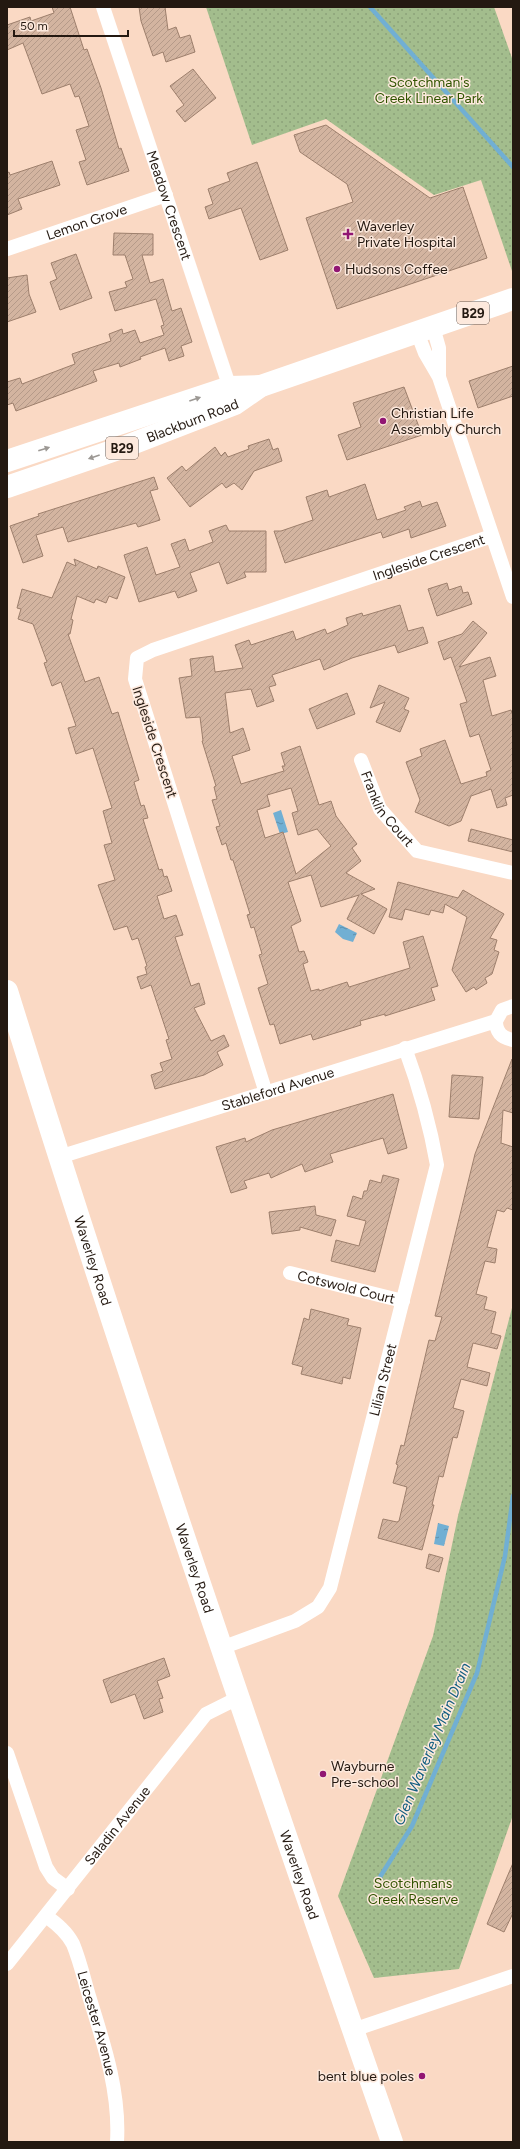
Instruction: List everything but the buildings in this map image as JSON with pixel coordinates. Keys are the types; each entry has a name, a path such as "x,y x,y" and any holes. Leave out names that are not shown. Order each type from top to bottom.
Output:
{"main road":[{"name":"Blackburn Road","path":"7,487 164,421 513,299"},
{"name":"Blackburn Road","path":"7,461 164,421"},
{"name":"Waverley Road","path":"7,991 59,1158 221,1648 392,2142"}],"street":[{"name":"Meadow Crescent","path":"103,7 233,396"},
{"name":"Lemon Grove","path":"7,249 166,195"},
{"path":"425,330 439,348 439,377 513,597"},
{"name":"Ingleside Crescent","path":"266,1093 135,679 137,658 153,650 492,536"},
{"name":"Franklin Court","path":"361,760 380,809 417,851 513,873"},
{"path":"513,1006 502,1010 496,1020 498,1032 502,1037 513,1040"},
{"name":"Stableford Avenue","path":"59,1158 496,1020"},
{"name":"Lilian Street","path":"221,1648 295,1621 318,1607 330,1588 437,1165 413,1069 405,1048"},
{"name":"Cotswold Court","path":"290,1273 403,1301"},
{"name":"Saladin Avenue","path":"7,1964 206,1714 238,1698"},
{"path":"7,1753 46,1867 53,1878 68,1889"},
{"name":"Leicester Avenue","path":"46,1916 63,1929 72,1944 80,1966 107,2053 118,2117 117,2142"},
{"path":"353,2030 513,1976"}],"green space":[{"name":"Scotchman's Creek Linear Park","path":"206,7 494,7 513,61 513,274 481,180 434,195 326,119 252,145"},
{"name":"Scotchmans Creek Reserve","path":"513,1304 513,1815 459,1969 374,1978 338,1896 433,1636 458,1516"}],"water":[{"path":"281,810 288,832 280,834 273,813"},
{"path":"339,924 357,933 353,942 343,939 335,932"},
{"path":"438,1523 449,1526 444,1546 434,1544"}],"waterway":[{"path":"370,7 513,167"},
{"name":"Glen Waverley Main Drain","path":"380,1877 412,1826 477,1673 505,1556 513,1496"}],"place":[{"name":"Waverley Private Hospital","path":"348,234"},
{"name":"Hudsons Coffee","path":"337,269"},
{"name":"Christian Life Assembly Church","path":"383,421"},
{"name":"Wayburne Pre-school","path":"323,1774"},
{"name":"bent blue poles","path":"422,2076"}]}
